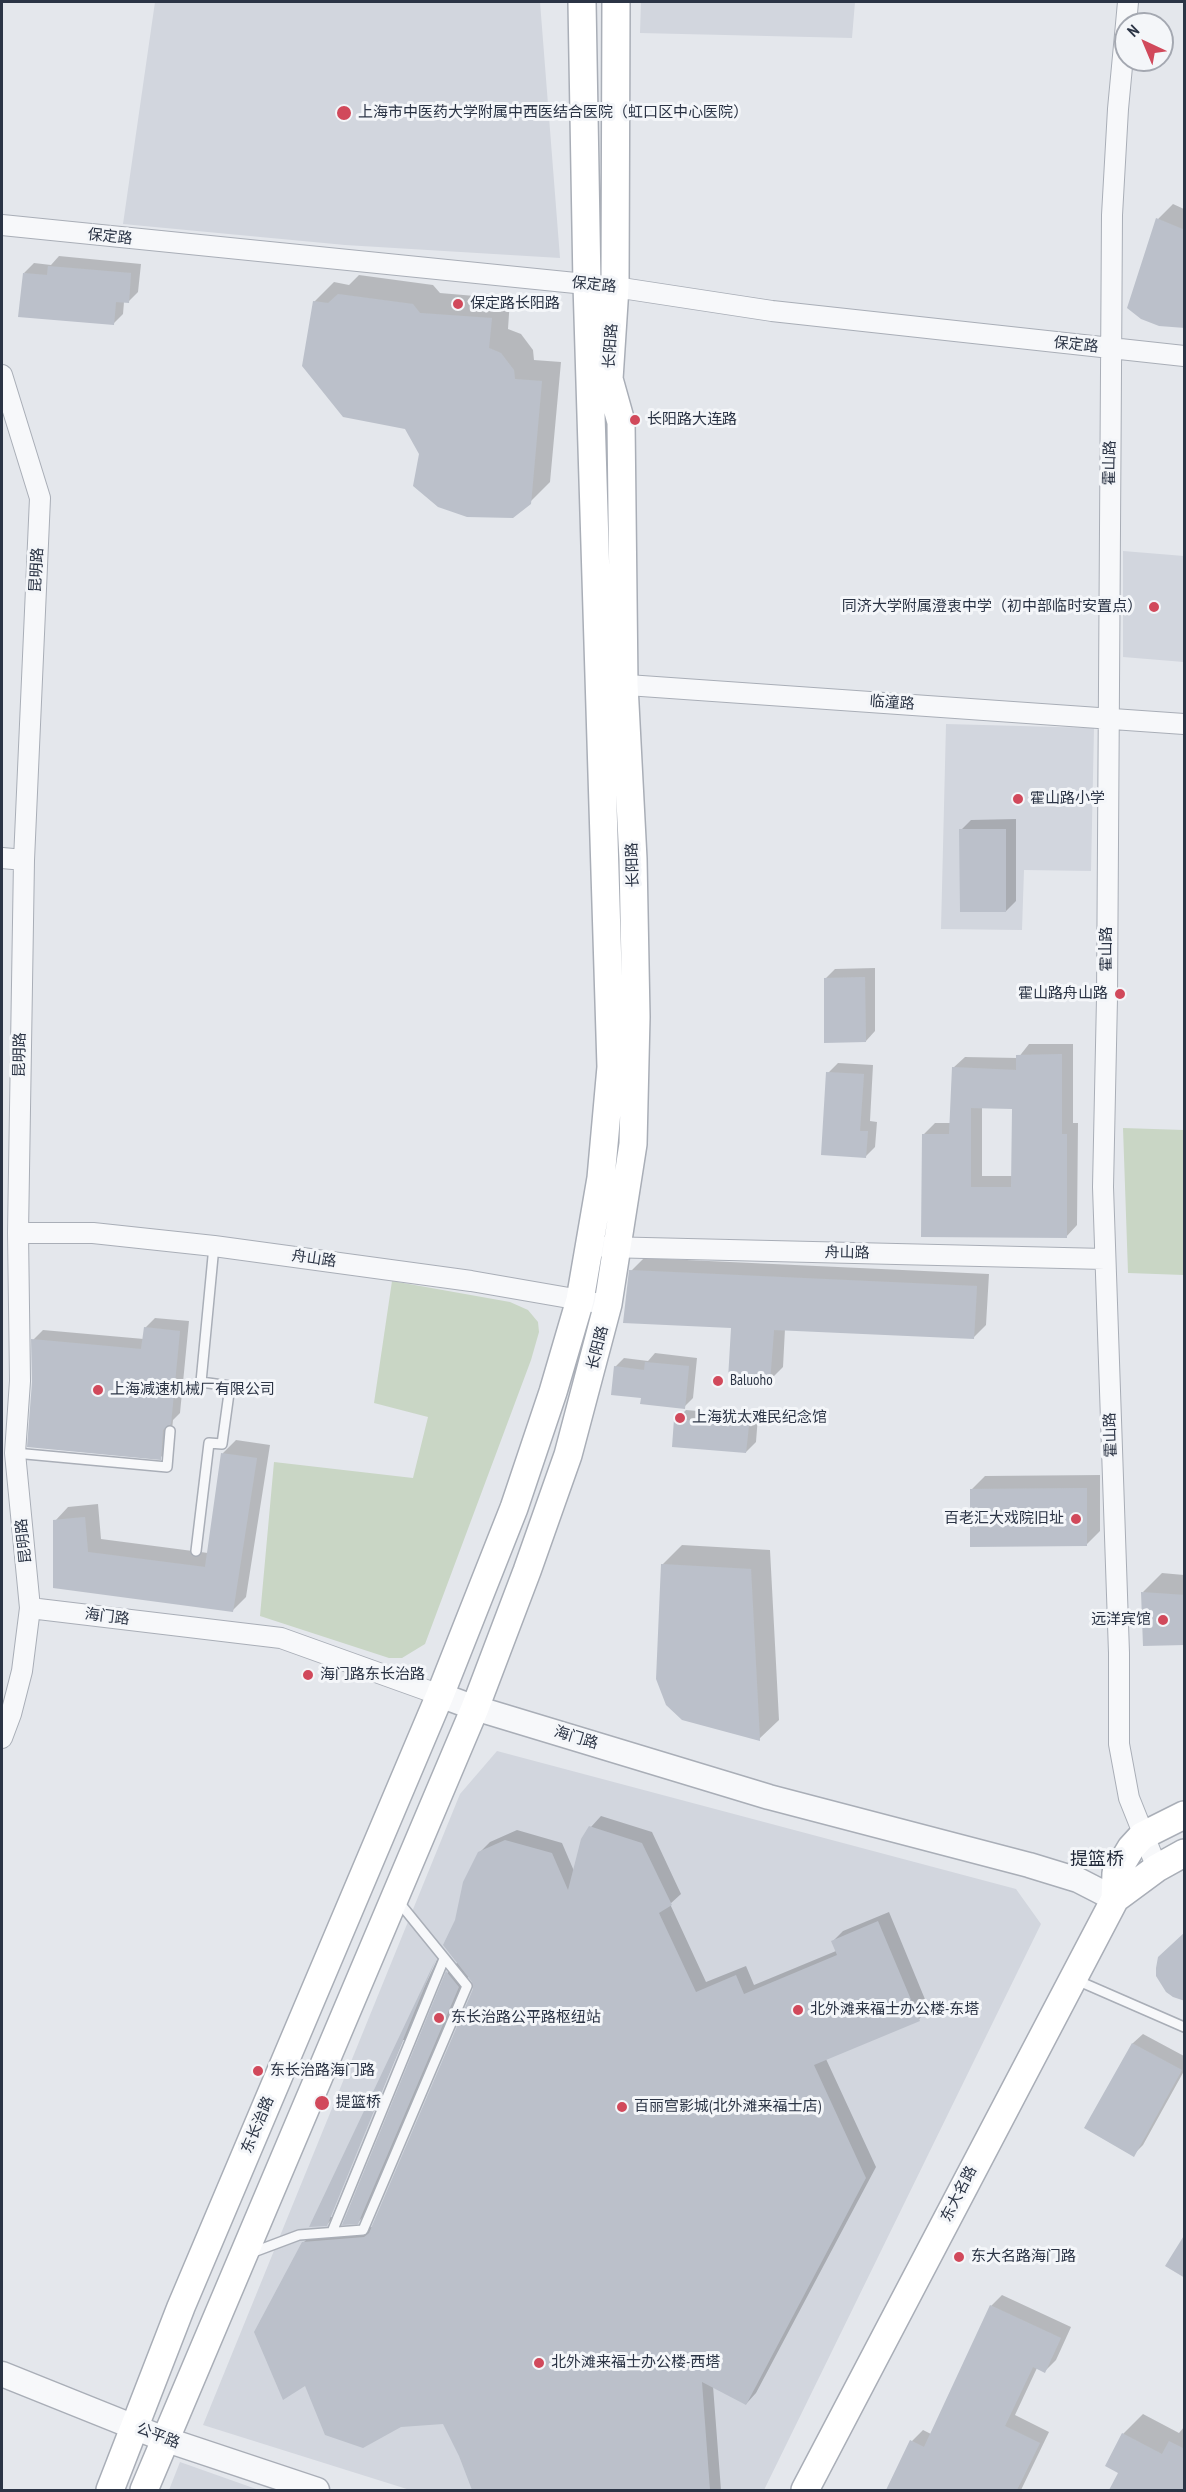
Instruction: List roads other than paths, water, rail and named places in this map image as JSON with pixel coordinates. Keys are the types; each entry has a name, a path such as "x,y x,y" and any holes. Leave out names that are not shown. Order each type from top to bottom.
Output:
{"main road":[{"name":"长阳路","path":"475,1708 568,1455 608,1304 633,1144 636,1017 633,859 611,684 587,284 582,2"},
{"name":"长阳路","path":"440,1695 514,1508 553,1392 580,1300 601,1178 611,1067 611,684 621,422 609,379 615,287 616,2"},
{"name":"东长治路","path":"110,2490 181,2307 440,1695"},
{"path":"144,2490 475,1708"},
{"name":"东大名路","path":"1115,1899 1116,1873 1122,1860 1142,1836 1185,1815"},
{"name":"东大名路","path":"805,2490 1115,1899 1157,1868 1185,1853"}],"street":[{"name":"霍山路","path":"1121,72 1112,215 1107,987 1103,1187 1119,1653 1119,1744 1129,1798 1142,1836 1157,1868"},
{"name":"保定路","path":"2,225 615,287 772,311 1185,356"},
{"name":"昆明路","path":"2,375 40,498 24,860 18,1233 10,1280 20,1381 15,1453 30,1608 22,1671 2,1738"},
{"name":"临潼路","path":"611,684 1185,723"},
{"path":"2,858 24,860"},
{"name":"舟山路","path":"18,1233 93,1233 214,1246 471,1281 608,1304"},
{"name":"舟山路","path":"589,1246 1105,1259"},
{"name":"海门路","path":"30,1608 281,1638 475,1708 769,1797 1029,1864 1078,1881 1115,1899"},
{"name":"公平路","path":"2,2374 164,2439 317,2490"}],"lane":[{"path":"196,1551 209,1443 222,1444 230,1386 201,1382 214,1246"},
{"path":"15,1453 167,1467 170,1431"},
{"path":"242,2256 299,2235 363,2230 467,1986 394,1897"},
{"path":"332,2232 444,1959"},
{"path":"1072,1978 1185,2027"}],"place":[{"name":"上海市中医药大学附属中西医结合医院（虹口区中心医院）","path":"344,113"},
{"name":"保定路长阳路","path":"458,304"},
{"name":"长阳路大连路","path":"635,420"},
{"name":"同济大学附属澄衷中学（初中部临时安置点）","path":"1154,607"},
{"name":"霍山路小学","path":"1018,799"},
{"name":"霍山路舟山路","path":"1120,994"},
{"name":"Baluoho","path":"718,1381"},
{"name":"上海减速机械厂有限公司","path":"98,1390"},
{"name":"上海犹太难民纪念馆","path":"680,1418"},
{"name":"百老汇大戏院旧址","path":"1076,1519"},
{"name":"远洋宾馆","path":"1163,1620"},
{"name":"海门路东长治路","path":"308,1675"},
{"name":"北外滩来福士办公楼-东塔","path":"798,2010"},
{"name":"东长治路公平路枢纽站","path":"439,2018"},
{"name":"东长治路海门路","path":"258,2071"},
{"name":"提篮桥","path":"322,2103"},
{"name":"百丽宫影城(北外滩来福士店)","path":"622,2107"},
{"name":"东大名路海门路","path":"959,2257"},
{"name":"北外滩来福士办公楼-西塔","path":"539,2363"}],"district":[{"name":"提篮桥","path":"1097,1860"}]}
